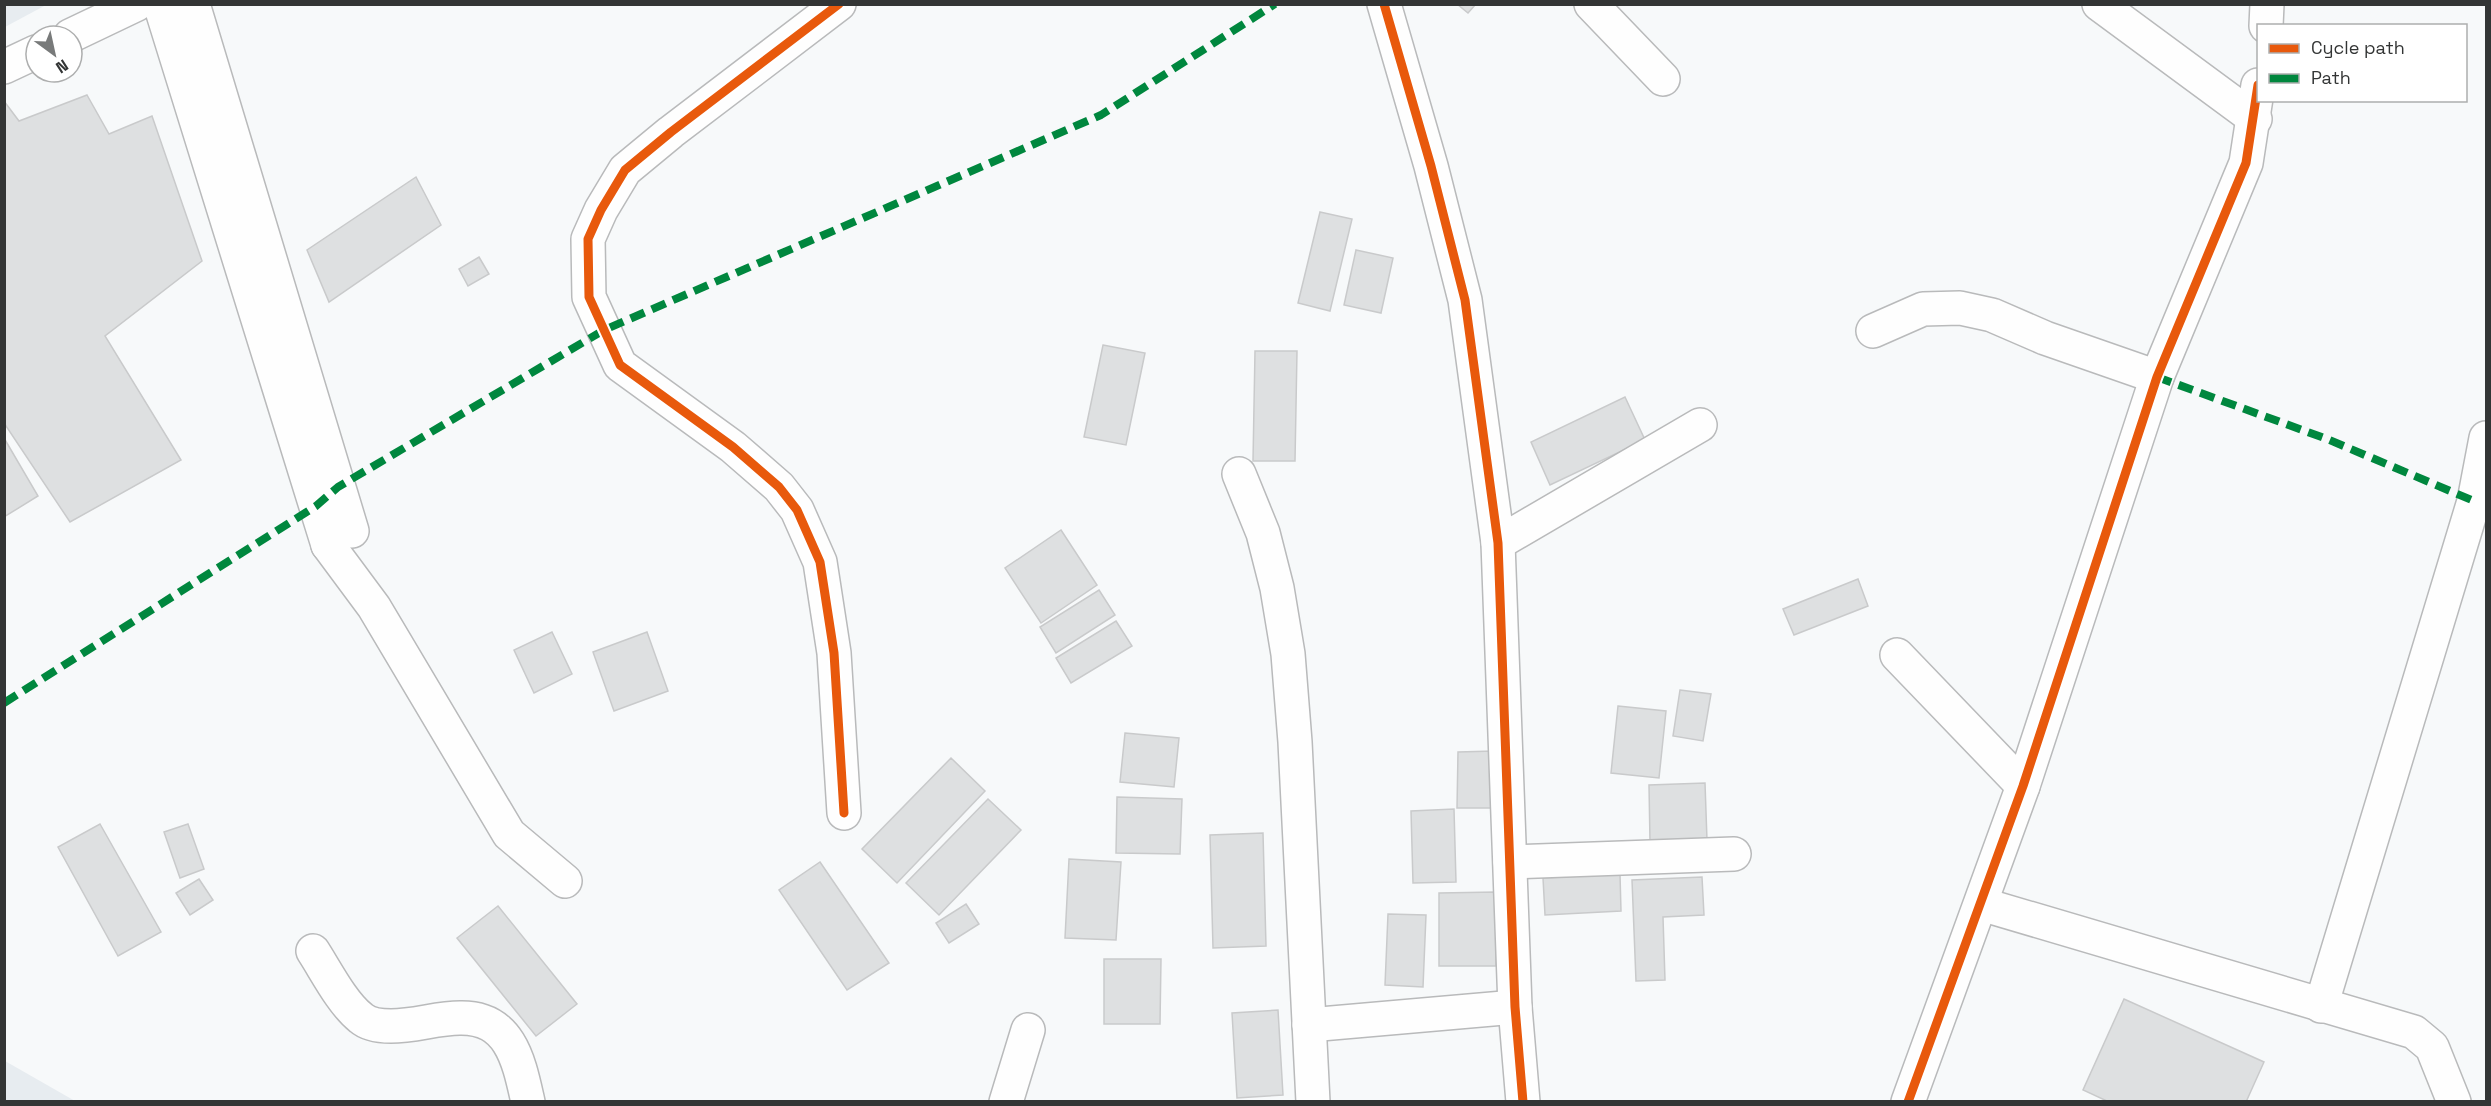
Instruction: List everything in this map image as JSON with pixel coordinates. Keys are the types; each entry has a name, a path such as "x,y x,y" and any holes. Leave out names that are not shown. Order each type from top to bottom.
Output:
{"street":[{"path":"84,29 137,4"},
{"path":"160,4 340,538 374,607 509,834 565,881"},
{"path":"193,4 340,538"},
{"path":"839,4 670,132 625,170 601,210 588,240 589,297 620,365 733,447 779,487 797,510 820,562 834,653 844,813"},
{"path":"1383,4 1431,166 1465,300 1498,543 1515,1007 1523,1101"},
{"path":"1591,4 1663,79"},
{"path":"2099,4 2255,119"},
{"path":"2266,24 2267,4"},
{"path":"4,67 24,58"},
{"path":"1908,1101 2023,786 2157,377 2246,163 2257,102"},
{"path":"1873,331 1923,309 1960,308 1992,315 2045,338 2157,377"},
{"path":"1498,543 1700,425"},
{"path":"2321,1006 2474,501 2487,438"},
{"path":"1239,474 1263,533 1272,566 1288,654 1295,742 1314,1101"},
{"path":"1897,655 2023,786"},
{"path":"1510,862 1734,854"},
{"path":"1981,904 2414,1032 2432,1047 2454,1101"},
{"path":"313,951 339,993 360,1018 373,1025 406,1026 462,1018 480,1021 505,1033 518,1059 528,1101"},
{"path":"1309,1025 1515,1007"},
{"path":"1006,1101 1028,1030"}],"shaded area":[{"path":"5,4 46,4 46,5 5,27"},
{"path":"5,1061 75,1101 5,1101"}],"building":[{"path":"1457,4 1476,4 1468,13"},
{"path":"87,95 109,134 152,116 202,261 105,336 181,460 70,522 4,423 4,101 19,121"},
{"path":"416,177 441,225 329,302 307,250"},
{"path":"1320,212 1352,219 1330,311 1298,303"},
{"path":"1356,250 1393,258 1381,313 1344,305"},
{"path":"479,257 489,274 468,286 459,269"},
{"path":"1103,345 1145,353 1126,445 1084,437"},
{"path":"1255,351 1297,351 1295,461 1253,461"},
{"path":"1625,397 1645,440 1550,485 1531,442"},
{"path":"4,438 38,496 4,517"},
{"path":"1061,530 1097,585 1041,623 1005,568"},
{"path":"1858,579 1868,606 1794,635 1783,609"},
{"path":"1099,590 1115,615 1056,653 1040,627"},
{"path":"1116,621 1132,646 1071,683 1056,658"},
{"path":"552,632 572,674 534,693 514,650"},
{"path":"647,632 668,691 614,711 593,652"},
{"path":"1680,690 1711,694 1703,741 1673,736"},
{"path":"1618,706 1666,711 1659,778 1611,773"},
{"path":"1125,733 1179,738 1174,787 1120,782"},
{"path":"1494,751 1493,808 1457,808 1458,752"},
{"path":"951,758 985,791 897,883 862,849"},
{"path":"1705,783 1707,840 1650,842 1649,785"},
{"path":"1117,797 1182,799 1180,854 1116,853"},
{"path":"988,799 1021,830 939,915 906,883"},
{"path":"1454,809 1456,882 1413,883 1411,811"},
{"path":"100,824 161,932 118,956 58,847"},
{"path":"188,824 204,869 180,878 164,832"},
{"path":"1263,833 1266,946 1213,948 1210,835"},
{"path":"1069,859 1121,862 1116,940 1065,938"},
{"path":"820,862 889,963 847,990 779,890"},
{"path":"1620,874 1621,911 1545,915 1543,878"},
{"path":"1702,877 1704,915 1663,917 1665,980 1636,981 1632,880"},
{"path":"199,879 213,900 190,915 176,893"},
{"path":"1496,892 1496,966 1439,966 1439,893"},
{"path":"966,904 979,924 949,943 936,923"},
{"path":"498,906 577,1004 536,1036 457,938"},
{"path":"1388,914 1426,915 1423,987 1385,985"},
{"path":"1104,959 1161,959 1160,1024 1104,1024"},
{"path":"2124,999 2264,1062 2246,1102 2109,1102 2083,1090"},
{"path":"1278,1010 1283,1095 1237,1098 1232,1013"}],"marked path":[{"path":"4,703 316,506 338,487 604,330 1101,115 1275,4"},
{"path":"2157,377 2327,439 2474,501"}],"cycle path":[{"path":"839,4 671,132 625,170 601,210 588,239 589,297 620,365 733,447 779,487 797,510 820,562 834,653 844,813"},
{"path":"1384,4 1431,166 1465,300 1498,543 1515,1007 1523,1102"},
{"path":"1908,1102 2023,786 2157,377 2246,163 2257,92"}]}
